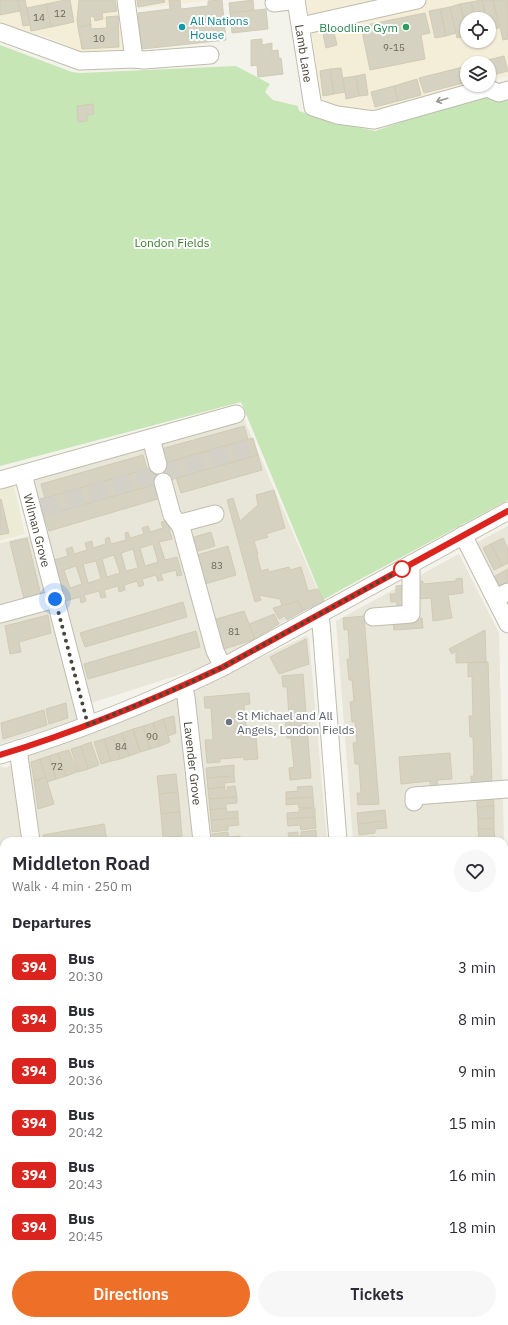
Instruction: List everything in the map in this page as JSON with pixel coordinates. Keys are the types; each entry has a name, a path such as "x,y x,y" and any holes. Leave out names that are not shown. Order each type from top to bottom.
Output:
{"street":[{"path":"126,0 127,59"},
{"path":"274,3 296,0"},
{"name":"Lamb Lane","path":"296,0 313,107 337,115 374,120 487,88 500,93 508,90"},
{"path":"301,26 417,0"},
{"path":"0,32 80,61 127,59 144,60 210,55"},
{"path":"13,477 236,414"},
{"path":"150,438 158,465"},
{"name":"Wilman Grove","path":"13,477 37,510 55,599 88,725"},
{"path":"163,482 172,515 181,527 215,651 223,667"},
{"path":"0,755 88,725 183,686 223,667 463,535 508,512"},
{"path":"181,527 185,522 215,514"},
{"path":"463,535 502,595 508,624"},
{"path":"373,617 411,614 411,564"},
{"path":"0,614 55,599"},
{"path":"318,614 321,623 338,837"},
{"name":"Lavender Grove","path":"183,686 188,712 202,837"},
{"path":"18,749 30,837"},
{"path":"414,802 414,796 508,790"}],"shaded area":[{"path":"0,0 117,0 124,51 82,52 49,38 0,23"},
{"path":"135,0 211,0 137,9"},
{"path":"307,0 508,0 508,76 496,79 496,56 460,56 460,87 370,112 322,104"},
{"path":"243,417 322,600 207,666 88,704 32,476"},
{"path":"13,481 25,534 0,541 0,485"},
{"path":"508,526 508,603 476,543"},
{"path":"32,535 81,719 0,744 0,543"},
{"path":"459,554 499,633 504,837 353,837 336,621"},
{"path":"306,636 309,638 327,837 0,837 0,766 6,768 25,756 193,690"}],"green space":[{"name":"London Fields","path":"0,45 72,72 80,73 236,66 270,84 265,92 273,100 298,106 299,111 332,122 375,131 487,93 508,94 508,500 323,600 241,402 0,466"}],"building":[{"path":"0,0 18,0 20,11 0,15"},
{"path":"18,0 25,0 30,25 23,26"},
{"path":"70,0 74,22 51,27 46,4"},
{"path":"79,0 115,0 117,11 102,13 103,19 95,21 94,17 90,16 91,25 78,27 77,20"},
{"path":"137,0 164,0 165,2 138,7"},
{"name":"All Nations House","path":"169,0 180,0 181,9 208,6 208,1 222,0 226,40 142,49 138,13 170,9"},
{"path":"253,0 254,10 230,13 229,3"},
{"path":"482,0 493,0 496,12 485,12"},
{"path":"482,0 485,12 473,12 471,2"},
{"path":"493,0 508,0 508,39 503,40"},
{"path":"471,2 473,12 462,12 460,4"},
{"path":"46,4 51,27 31,31 27,8"},
{"path":"460,4 462,12 460,12 460,37 457,38 450,7"},
{"path":"450,7 456,33 446,36 440,9"},
{"path":"266,9 268,29 232,33 230,13"},
{"path":"440,9 446,36 435,38 429,11"},
{"path":"425,13 430,33 421,35 425,59 370,70 361,26"},
{"path":"496,14 499,28 496,29"},
{"path":"118,16 119,47 82,49 78,27 91,25 91,29 107,28 106,17"},
{"path":"334,32 337,45 326,48 323,34"},
{"path":"262,39 262,45 272,43 272,51 278,50 279,59 281,58 283,74 258,77 257,65 251,66 251,40"},
{"path":"504,56 508,71 496,74 496,58"},
{"path":"341,68 345,92 334,94 330,69"},
{"path":"460,68 460,84 424,93 419,78"},
{"path":"330,69 334,94 323,96 320,71"},
{"path":"365,74 368,95 359,96 356,76"},
{"path":"356,76 359,96 346,99 343,78"},
{"path":"417,79 421,95 398,101 394,86"},
{"path":"394,86 398,101 375,107 371,92"},
{"path":"93,104 94,114 87,115 87,121 78,122 77,106"},
{"path":"244,426 248,439 165,463 161,449"},
{"path":"253,438 258,455 44,516 40,499"},
{"path":"143,455 147,469 45,498 41,484"},
{"path":"258,455 262,470 181,493 176,478"},
{"path":"157,484 161,498 49,531 44,516"},
{"path":"274,490 285,528 266,534 268,537 254,541 257,555 261,571 268,569 269,572 289,567 290,570 301,567 308,591 318,589 324,601 303,611 298,601 282,606 280,599 259,595 261,600 255,602 227,500 233,498 240,521 258,505 256,495"},
{"path":"1,499 9,533 0,535 0,500"},
{"path":"167,521 172,539 159,542 165,560 177,557 182,575 177,576 176,570 161,574 163,580 158,581 156,575 142,579 144,585 139,587 137,581 124,585 125,590 119,592 118,586 104,590 106,597 101,598 99,591 84,595 86,601 81,603 80,597 65,601 54,560 68,556 66,549 72,547 74,554 87,550 85,543 92,541 93,548 106,544 105,539 109,537 111,544 126,540 125,533 128,532 130,538 144,534 142,528 148,526 150,532 163,528 161,522","holes":["153,544 158,562 145,566 140,548","133,549 138,568 126,571 121,553","114,555 120,573 107,577 102,559","96,561 101,579 88,583 83,564","76,566 82,584 70,588 64,570"]},
{"path":"211,532 215,546 195,552 191,538"},
{"path":"27,538 41,595 24,599 10,542"},
{"path":"503,538 508,549 508,563 502,566 491,544"},
{"path":"491,544 502,566 494,570 483,548"},
{"path":"228,546 236,575 205,584 197,555"},
{"path":"508,569 508,583 500,587 495,576"},
{"path":"462,578 463,593 448,595 452,618 433,621 431,598 416,599 415,582 423,581 423,584 456,581 456,579"},
{"path":"404,585 405,605 397,606 397,602 391,602 390,594 396,594 396,586"},
{"path":"298,601 303,611 287,620 285,616 279,619 273,608"},
{"path":"183,602 187,617 85,647 80,633"},
{"path":"244,611 255,639 221,650 213,620"},
{"path":"274,614 279,624 255,639 249,624"},
{"path":"48,615 51,633 19,642 21,652 10,654 5,626"},
{"path":"364,616 379,804 358,805 357,793 361,793 359,764 355,764 353,743 357,742 355,722 352,722 350,702 354,701 352,680 349,680 347,659 350,659 348,629 344,630 343,618"},
{"path":"422,618 423,628 394,630 393,620"},
{"path":"485,630 486,662 456,663 456,651 452,654 449,649"},
{"path":"196,631 200,647 88,679 84,664"},
{"path":"306,639 309,664 279,674 270,657"},
{"path":"488,662 492,786 471,787 471,776 474,776 473,737 470,737 469,716 473,716 472,676 468,677 468,663"},
{"path":"303,674 311,778 290,780 289,768 294,767 291,738 287,738 285,717 289,716 287,687 283,687 282,676"},
{"name":"St Michael and All Angels, London Fields","path":"249,693 250,704 244,705 247,737 256,736 258,759 244,760 244,757 220,759 220,762 207,763 205,740 213,740 211,708 205,708 204,697"},
{"path":"66,703 68,718 49,724 46,709"},
{"path":"44,710 47,725 3,739 1,723"},
{"path":"174,716 176,733 168,736 163,719"},
{"path":"163,719 170,742 160,746 153,723"},
{"path":"153,723 160,746 150,749 143,726"},
{"path":"143,726 150,749 140,752 133,729"},
{"path":"133,729 140,752 129,756 122,733"},
{"path":"122,733 129,756 120,759 113,736"},
{"path":"113,736 120,759 111,761 104,739"},
{"path":"104,739 111,761 101,764 94,742"},
{"path":"91,742 99,765 88,769 81,746"},
{"path":"81,746 88,769 78,772 71,749"},
{"path":"69,750 77,772 66,776 58,753"},
{"path":"58,753 66,776 56,779 49,756"},
{"path":"450,753 452,779 437,780 438,788 430,788 430,781 401,784 399,757"},
{"path":"49,756 56,779 47,782 40,759"},
{"path":"40,759 46,777 34,781 31,762"},
{"path":"234,765 234,776 207,778 206,768"},
{"path":"176,774 178,792 159,794 157,776"},
{"path":"234,776 235,782 224,783 225,787 208,789 207,778"},
{"path":"46,777 54,804 38,809 34,781"},
{"path":"235,786 237,797 209,799 208,789 225,787 225,791 228,791 227,787"},
{"path":"312,786 313,797 286,799 286,792 298,791 297,787"},
{"path":"178,792 180,812 161,814 159,794"},
{"path":"477,796 493,796 494,806 477,807"},
{"path":"237,797 237,803 226,804 226,808 210,810 209,799"},
{"path":"313,797 314,807 299,808 298,804 286,805 286,799"},
{"path":"494,806 494,818 478,819 477,807"},
{"path":"226,808 227,812 238,811 238,818 211,820 210,810"},
{"path":"315,808 315,817 287,819 287,813 299,812 299,809"},
{"path":"385,810 386,821 358,824 357,813"},
{"path":"180,812 182,836 163,837 161,814"},
{"path":"315,817 316,828 301,830 300,825 288,826 287,819"},
{"path":"238,818 239,825 228,826 228,830 212,832 211,820"},
{"path":"494,818 494,829 478,829 478,819"},
{"path":"386,821 387,828 375,829 375,833 359,835 358,824"},
{"path":"104,824 106,837 43,837 43,835"},
{"path":"478,829 494,829 495,837 479,837"},
{"path":"316,830 317,837 288,837 288,833 298,832 298,836 301,836 301,832"},
{"path":"228,832 229,837 212,837 212,834"}],"tunnel":[{"path":"42,508 248,448"}],"bus line":[{"name":"394","path":"0,755 88,725 183,686 223,667 508,511"}],"place":[{"name":"All Nations House","path":"182,27"},
{"name":"Bloodline Gym","path":"406,27"},
{"name":"St Michael and All Angels, London Fields","path":"229,722"}],"route":[{"path":"55,599 88,725 183,686 223,667 402,569"}]}
